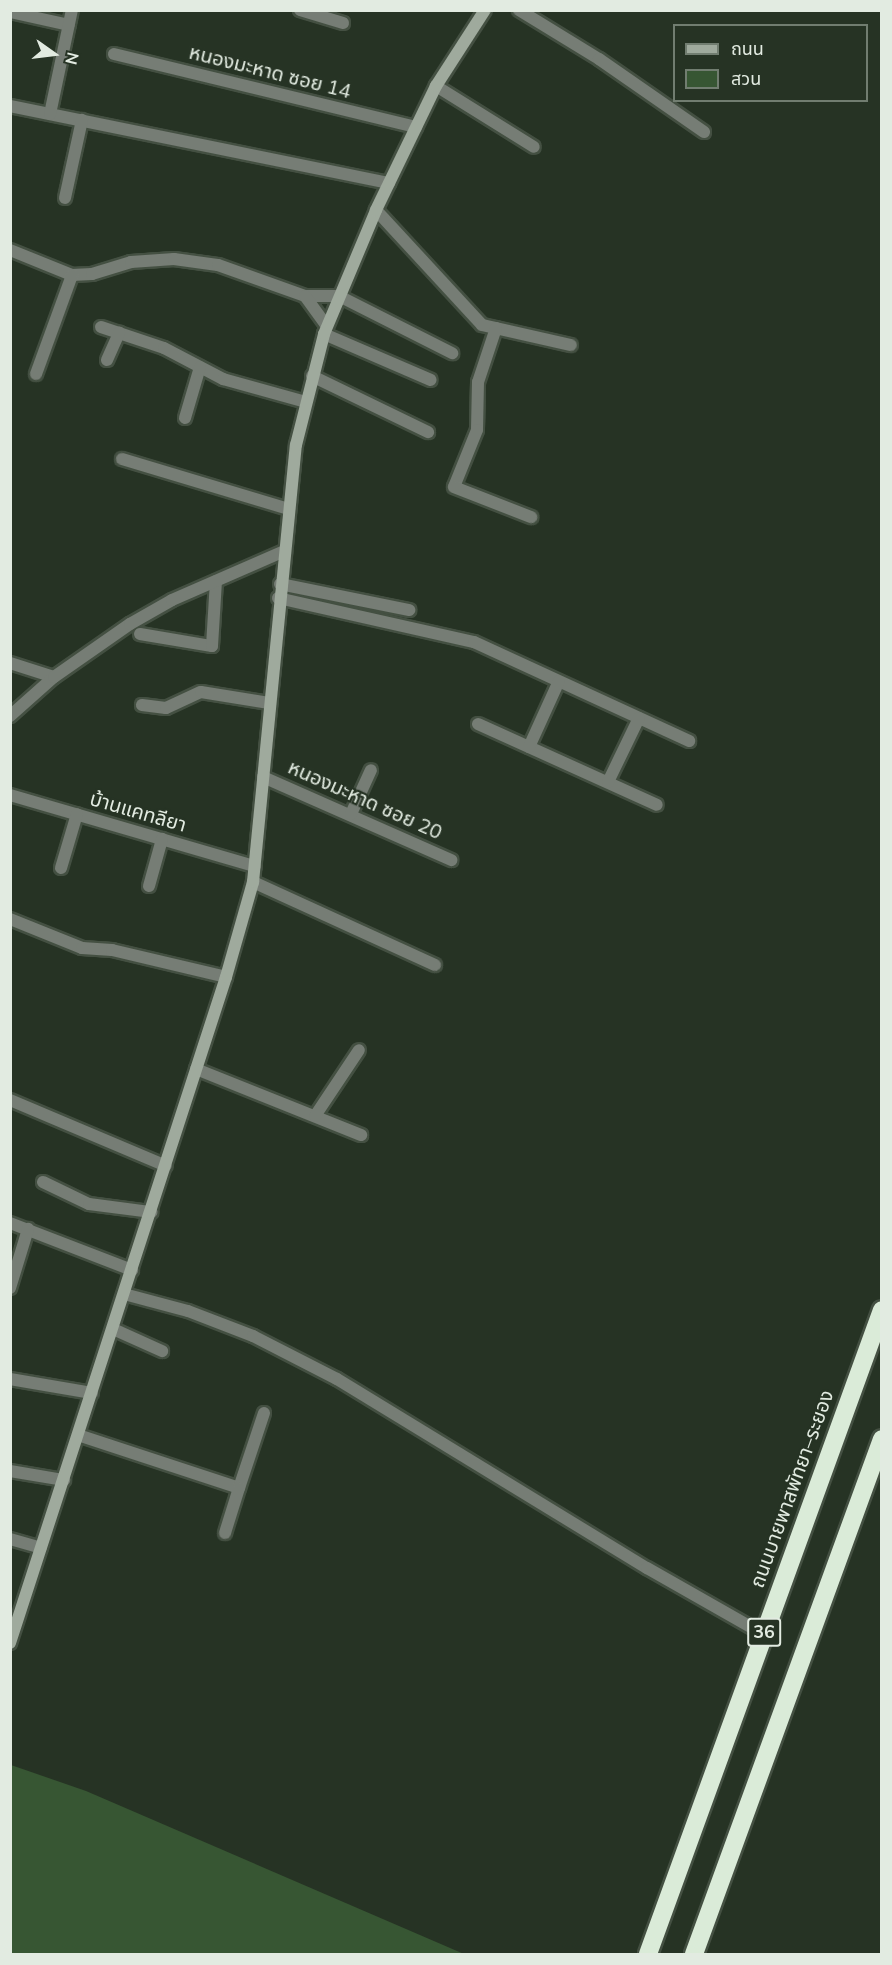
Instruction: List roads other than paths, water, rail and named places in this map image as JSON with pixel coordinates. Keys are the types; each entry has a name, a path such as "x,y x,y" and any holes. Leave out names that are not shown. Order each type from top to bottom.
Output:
{"highway":[{"name":"ถนนบายพาสพัทยา–ระยอง","path":"648,1954 882,1310"},
{"name":"36","path":"694,1954 882,1439"}],"street":[{"path":"50,114 72,10"},
{"path":"300,10 344,23"},
{"path":"10,1643 166,1166 226,977 253,882 280,584 296,445 312,376 339,296 376,210 436,86 485,10"},
{"path":"519,10 599,59 704,132"},
{"path":"10,12 69,25"},
{"name":"หนองมะหาด ซอย 14","path":"114,54 416,127"},
{"path":"436,86 534,147"},
{"path":"10,106 389,183"},
{"path":"65,198 82,120"},
{"path":"376,210 473,317 486,327 571,345"},
{"path":"10,250 72,275 92,274 131,262 174,259 245,272 305,296 339,296 452,353"},
{"path":"36,374 72,275"},
{"path":"305,296 326,330 431,380"},
{"path":"101,327 164,348 223,379 306,402"},
{"path":"496,328 478,382 477,430 454,487 531,517"},
{"path":"107,360 119,333"},
{"path":"185,418 200,367"},
{"path":"312,376 428,432"},
{"path":"122,459 289,509"},
{"path":"10,716 54,677 130,624 216,581 284,551"},
{"path":"140,634 212,646 216,581"},
{"path":"280,584 409,610"},
{"path":"279,598 462,639 689,741"},
{"path":"10,663 54,677"},
{"path":"529,747 559,681"},
{"path":"142,705 166,708 201,692 269,703"},
{"path":"608,782 639,718"},
{"path":"478,724 657,805"},
{"path":"351,814 371,770"},
{"name":"หนองมะหาด ซอย 20","path":"263,777 451,860"},
{"name":"บ้านแคทลียา","path":"10,795 255,866"},
{"path":"61,868 77,814"},
{"path":"149,886 162,839"},
{"path":"253,882 435,965"},
{"path":"10,919 82,948 112,950 226,977"},
{"path":"315,1116 358,1050"},
{"path":"196,1069 361,1135"},
{"path":"10,1100 166,1166"},
{"path":"43,1182 89,1204 151,1212"},
{"path":"10,1223 132,1270"},
{"path":"10,1288 28,1229"},
{"path":"124,1294 188,1311 253,1336 337,1379 646,1569 763,1634"},
{"path":"113,1329 162,1352"},
{"path":"10,1379 92,1393"},
{"path":"225,1533 264,1413"},
{"path":"78,1435 239,1488"},
{"path":"10,1471 64,1480"},
{"path":"10,1539 41,1548"}]}
